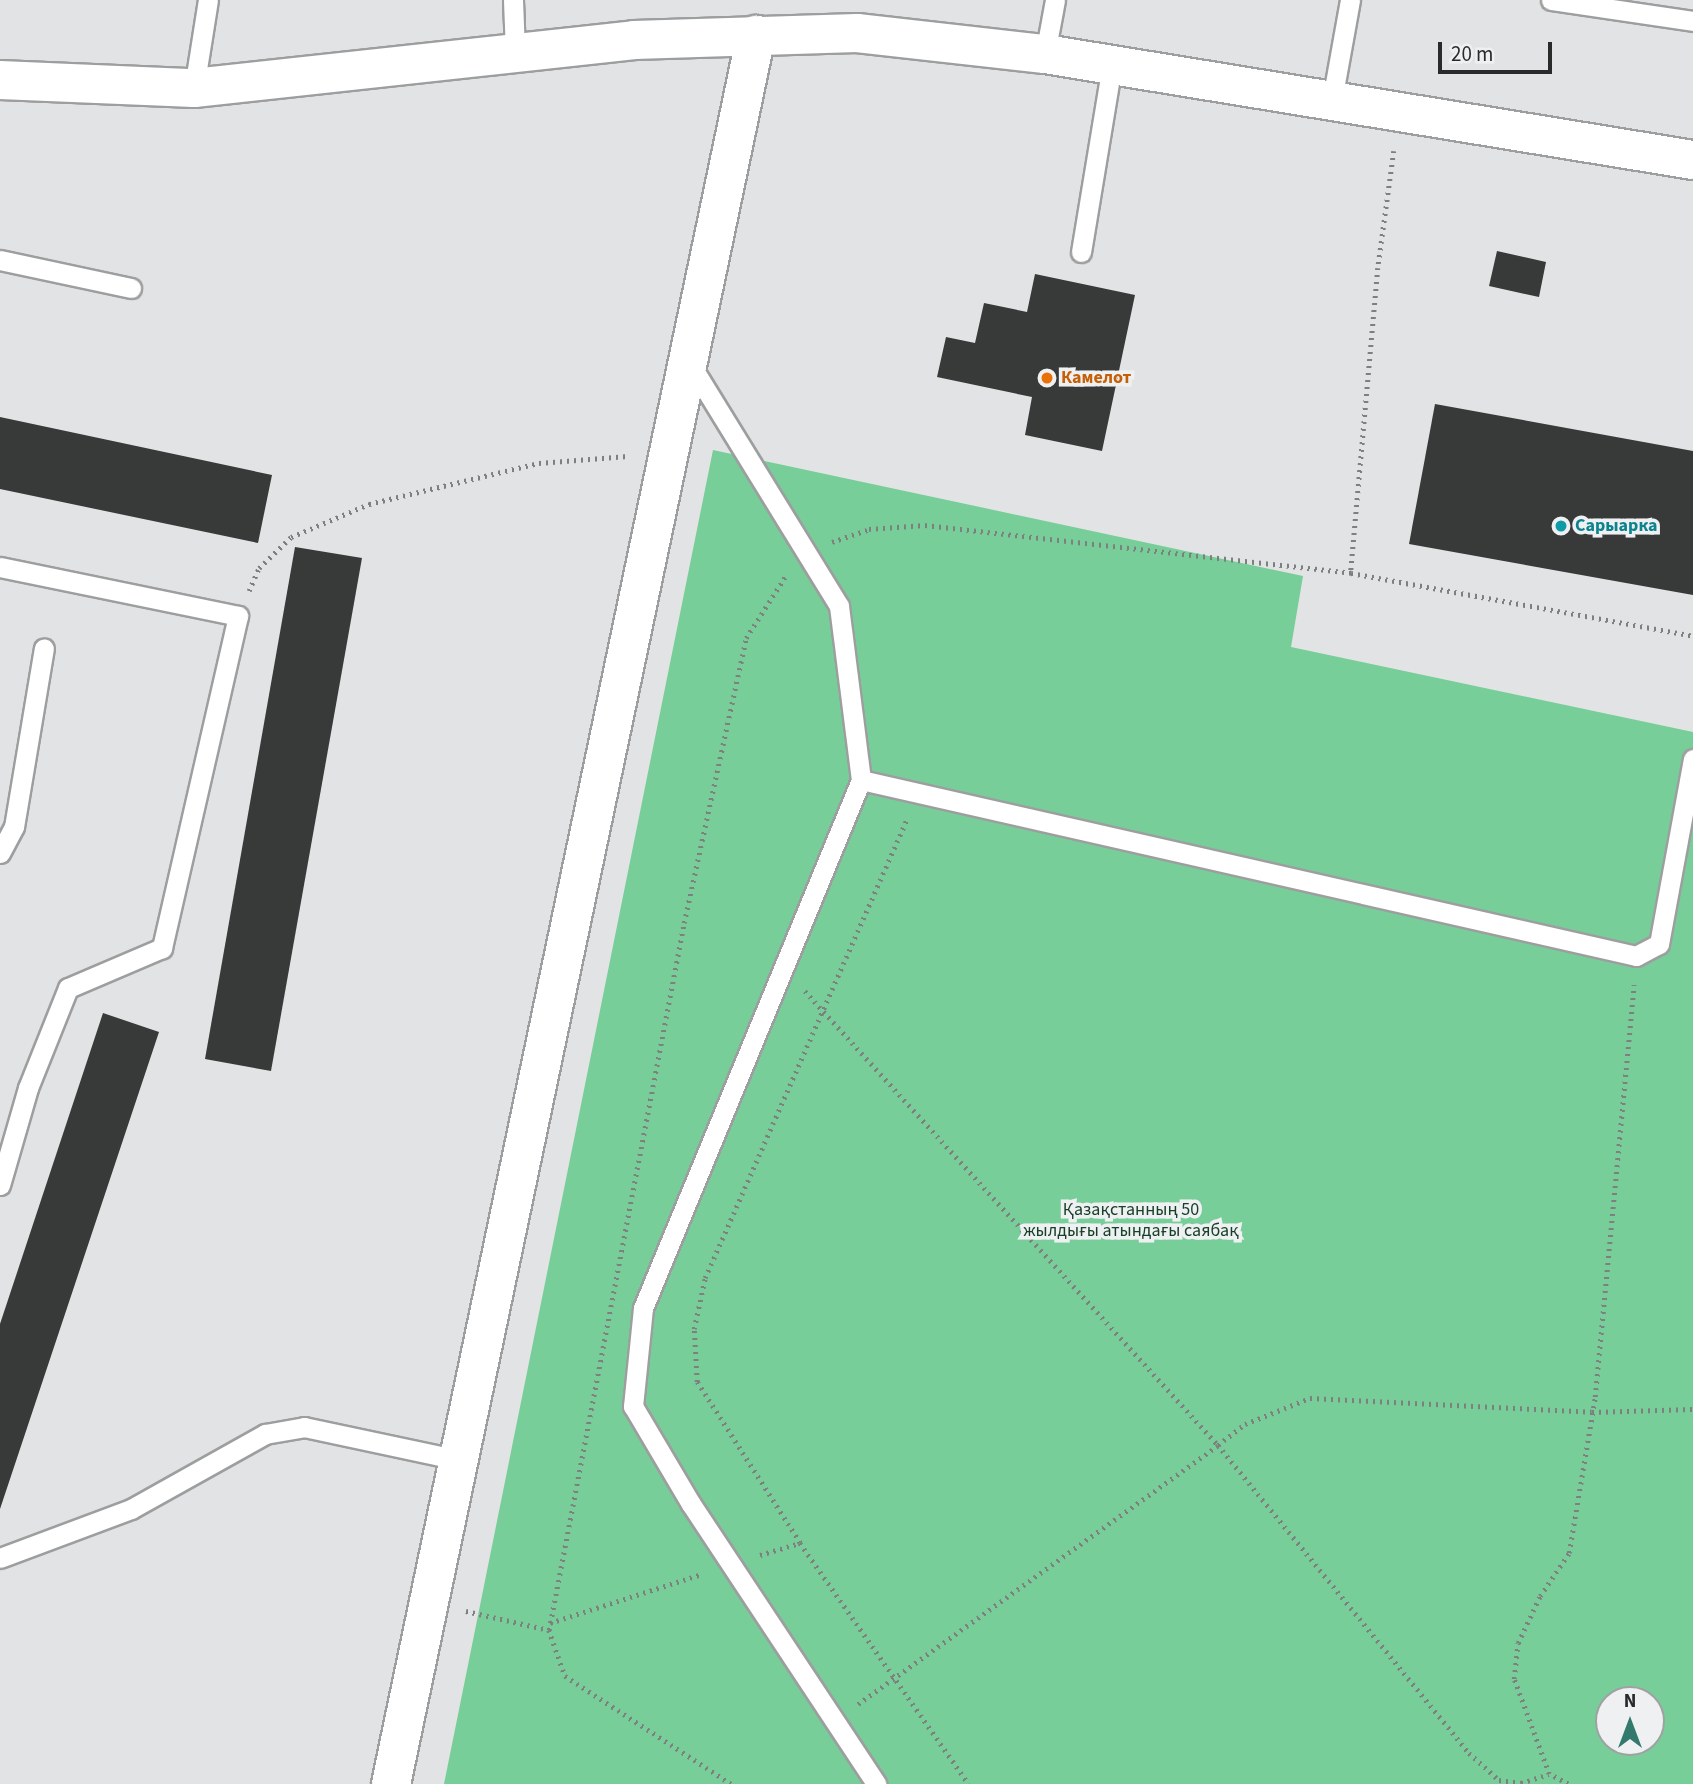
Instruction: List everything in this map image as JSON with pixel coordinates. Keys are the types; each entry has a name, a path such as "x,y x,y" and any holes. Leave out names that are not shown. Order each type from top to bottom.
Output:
{"street":[{"path":"0,80 194,88 634,40 857,33 1045,54 1693,160"},
{"path":"391,1784 756,35"}],"lane":[{"path":"194,88 208,0"},
{"path":"513,0 515,52"},
{"path":"1045,54 1055,0"},
{"path":"1332,100 1350,0"},
{"path":"1551,0 1693,21"},
{"path":"1081,252 1112,65"},
{"path":"0,260 131,288"},
{"path":"688,361 839,606 861,780 643,1308 633,1406 691,1504 876,1784"},
{"path":"0,567 238,616 162,948 68,988 28,1088 0,1185"},
{"path":"0,853 14,827 44,648"},
{"path":"861,780 1636,956 1659,944 1693,759"},
{"path":"0,1559 131,1509 265,1434 304,1427 459,1460"}],"path":[{"path":"1351,573 1378,268 1399,112"},
{"path":"238,616 259,568 291,537 369,504 539,463 668,456"},
{"path":"731,1784 565,1676 548,1630 684,923 746,638 772,592 806,551 869,529 925,524 1351,573 1693,636"},
{"path":"800,1543 697,1382 694,1329 705,1278 918,793"},
{"path":"1569,1784 1549,1774 1514,1679 1518,1643 1540,1596 1569,1553 1592,1412 1636,956"},
{"path":"784,967 1218,1445 1469,1753 1499,1780 1521,1783 1549,1774"},
{"path":"835,1721 1245,1424 1310,1398 1592,1412 1693,1409"},
{"path":"429,1603 548,1630"}],"green space":[{"name":"Қазақстанның 50 жылдығы атындағы саябақ","path":"713,450 1303,576 1291,647 1693,732 1693,1784 444,1784"}],"building":[{"path":"1497,251 1546,262 1539,297 1489,286"},
{"path":"1035,274 1135,295 1102,451 1025,435 1032,397 937,377 946,337 975,343 984,303 1027,312"},
{"path":"1435,404 1693,451 1693,595 1409,544"},
{"path":"0,417 272,475 258,543 0,489"},
{"path":"295,547 362,558 271,1071 205,1059"},
{"path":"103,1013 159,1032 0,1509 0,1324"}],"place":[{"name":"Камелот","path":"1047,378"},
{"name":"Сарыарка","path":"1561,526"}]}
